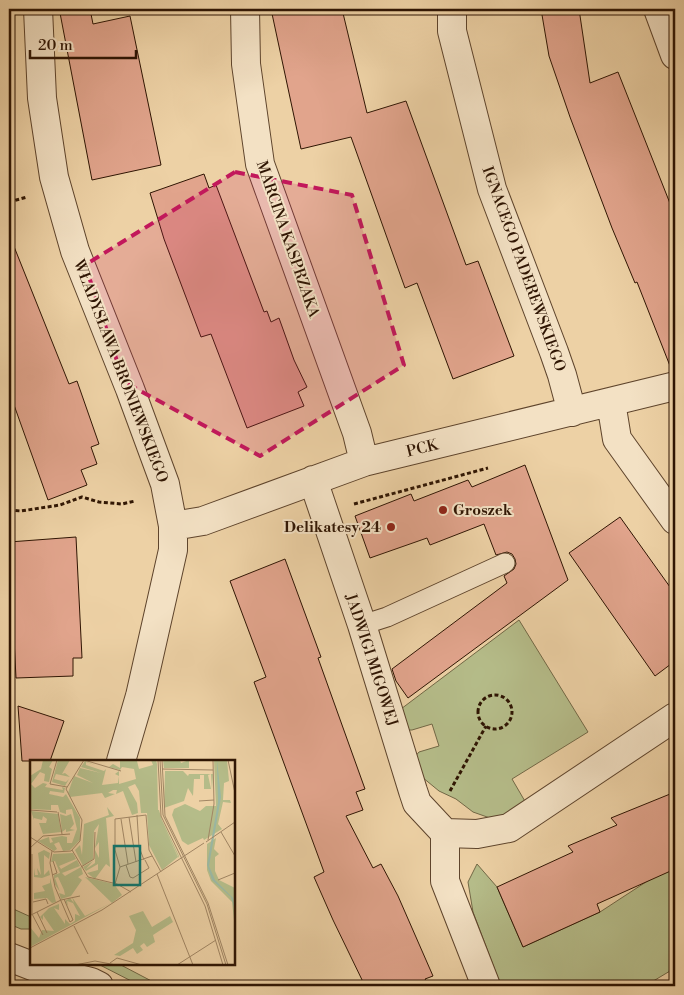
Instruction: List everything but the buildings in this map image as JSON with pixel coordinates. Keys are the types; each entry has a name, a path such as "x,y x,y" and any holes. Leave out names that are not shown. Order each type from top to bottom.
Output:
{"street":[{"name":"WŁADYSŁAWA BRONIEWSKIEGO","path":"38,9 42,98 54,177 75,251 130,389 165,484 173,526 173,550 160,610 140,696 121,760"},
{"name":"MARCINA KASPRZAKA","path":"245,9 246,64 260,164 357,433 364,462"},
{"name":"IGNACEGO PADEREWSKIEGO","path":"452,9 452,31 492,189 554,352 572,412"},
{"path":"658,9 675,55"},
{"name":"PCK","path":"173,526 202,521 364,462 675,386"},
{"path":"610,402 617,439 675,520"},
{"name":"JADWIGI MIGOWEJ","path":"313,480 362,625 418,803 445,833"},
{"path":"486,986 446,881 445,833 477,834 508,828 675,717"},
{"path":"9,957 45,973 92,982 99,986"}],"lane":[{"path":"362,625 387,616 505,563"}],"path":[{"path":"9,202 21,199"},
{"path":"348,506 490,467"},
{"path":"9,510 21,511 60,505 82,497 99,502 122,504 143,500"},
{"path":"495,694 501,696 509,703 512,713 510,719 497,729 486,726 479,718 478,707 484,698 495,694"},
{"path":"418,803 450,792 486,726"},
{"path":"667,986 675,981"}],"highlighted area":[{"path":"235,172 352,195 404,365 260,456 124,382 85,265"}],"green space":[{"path":"519,620 588,732 512,779 526,803 510,816 490,818 473,812 456,799 439,791 422,777 413,759 419,752 439,746 432,724 412,730 403,730 397,712"},
{"path":"675,863 675,968 645,986 501,986 473,912 468,882 477,864 497,887 523,947 600,912"},
{"path":"9,907 30,917 30,929 21,929 9,924"},
{"path":"100,965 121,965 161,986 141,986"}],"place":[{"name":"Groszek","path":"443,510"},
{"name":"Delikatesy 24","path":"391,527"}]}
